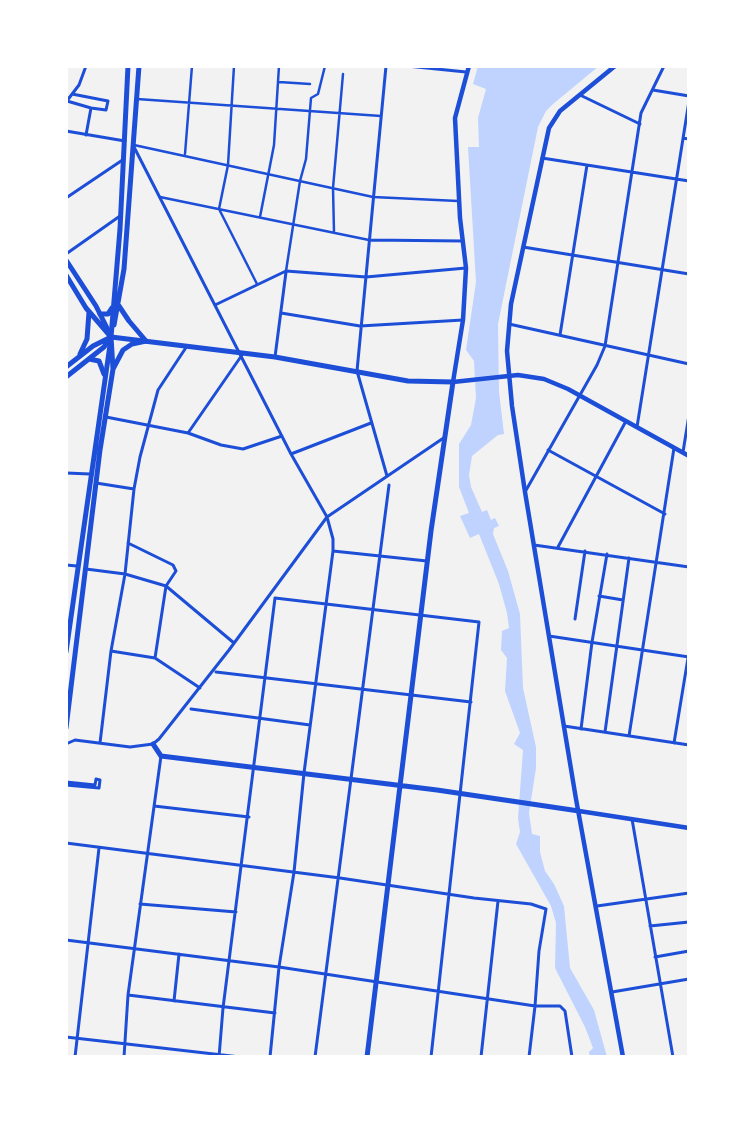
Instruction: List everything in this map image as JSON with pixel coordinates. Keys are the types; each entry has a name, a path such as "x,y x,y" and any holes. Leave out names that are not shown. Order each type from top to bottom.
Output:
{"main road":[{"path":"100,314 108,314 116,305 126,141 128,66"},
{"path":"66,652 104,374 116,305 139,66"},
{"path":"66,260 100,314 111,337 113,369 96,483 66,728"},
{"path":"66,275 89,312 111,337"},
{"path":"116,305 146,341"},
{"path":"76,359 86,339 89,312"},
{"path":"66,377 88,360 111,337"},
{"path":"66,367 93,346 111,337 275,357 408,380 453,382 428,561 367,1057"},
{"path":"113,369 123,350 132,344 146,341"},
{"path":"88,360 99,361 104,374"},
{"path":"153,744 161,756 400,785 579,811"}],"street":[{"path":"72,94 108,101 106,110 67,102 72,94 78,85 86,66"},
{"path":"185,155 192,66"},
{"path":"234,66 228,165 219,209 257,284"},
{"path":"260,217 277,109 279,66"},
{"path":"275,357 293,223 300,181 306,159 311,98 318,94 325,66"},
{"path":"386,66 357,371 370,423 387,476"},
{"path":"406,66 466,72"},
{"path":"469,66 455,118 466,268 463,320 453,382 509,376 544,379 579,395 689,456"},
{"path":"615,66 560,111 552,122 542,158 508,324 509,376 525,492 564,726 623,1057"},
{"path":"525,492 597,365 605,346 641,113 664,66"},
{"path":"334,232 333,188 342,74"},
{"path":"279,82 310,84"},
{"path":"653,90 689,96"},
{"path":"580,95 640,124"},
{"path":"136,98 381,116"},
{"path":"637,427 689,101"},
{"path":"86,135 91,108"},
{"path":"66,131 126,141"},
{"path":"683,138 689,139"},
{"path":"133,144 373,197 460,201"},
{"path":"133,144 242,354 291,454 327,518 333,551 270,1057"},
{"path":"542,158 689,181"},
{"path":"66,198 124,159"},
{"path":"560,335 587,165"},
{"path":"160,197 370,240 463,241"},
{"path":"66,254 121,216"},
{"path":"523,247 689,274"},
{"path":"215,305 286,272 366,277 466,268"},
{"path":"280,314 360,326 463,320"},
{"path":"508,324 689,364"},
{"path":"100,744 111,652 125,574 134,489 147,425 158,390 187,346"},
{"path":"188,433 242,354"},
{"path":"683,452 689,415"},
{"path":"106,417 188,433 221,445 243,449 282,436"},
{"path":"558,547 626,421"},
{"path":"291,454 370,423"},
{"path":"66,744 74,740 130,747 153,744 200,688 327,518 447,435"},
{"path":"629,736 674,448"},
{"path":"548,450 665,514"},
{"path":"66,473 90,474"},
{"path":"96,483 134,489"},
{"path":"316,1057 325,973 340,878 389,485"},
{"path":"128,543 172,565 176,571 166,586 155,658"},
{"path":"534,545 689,567"},
{"path":"333,551 428,561"},
{"path":"575,619 585,551"},
{"path":"581,729 592,642 607,554"},
{"path":"605,732 629,558"},
{"path":"66,565 77,566"},
{"path":"86,569 125,574 166,586 234,643"},
{"path":"600,596 623,600"},
{"path":"219,1056 223,1008 249,817 253,766 275,598 327,602 374,610 479,622 431,1057"},
{"path":"549,636 688,657"},
{"path":"111,652 155,658 200,688"},
{"path":"674,743 689,652"},
{"path":"216,672 471,702"},
{"path":"190,709 310,725"},
{"path":"564,726 689,746"},
{"path":"124,1057 128,995 161,756"},
{"path":"96,779 100,780 99,788 66,783 95,785 96,779"},
{"path":"154,806 249,817"},
{"path":"579,811 689,828"},
{"path":"632,818 672,1057"},
{"path":"66,843 530,904 546,909 539,951 536,1006 529,1057"},
{"path":"75,1057 99,848"},
{"path":"597,906 689,893"},
{"path":"481,1057 498,901"},
{"path":"140,904 236,912"},
{"path":"650,926 689,922"},
{"path":"66,940 325,973 536,1006 560,1006 564,1011 572,1057"},
{"path":"655,957 689,951"},
{"path":"174,1001 179,954"},
{"path":"612,992 689,979"},
{"path":"128,995 275,1013"},
{"path":"66,1037 240,1057"}],"water":[{"path":"478,66 599,66 546,111 538,127 498,324 499,392 504,434 498,435 472,456 469,475 471,487 482,512 487,510 491,520 495,518 499,526 494,528 493,534 508,571 520,614 523,688 536,747 536,768 529,813 532,834 540,836 540,852 545,871 554,884 564,906 570,968 594,1010 607,1057 590,1057 589,1052 593,1048 585,1027 555,968 556,923 551,906 516,844 520,832 518,818 523,750 514,744 520,733 505,691 507,658 501,650 502,631 509,628 507,613 499,584 479,534 470,538 460,516 469,513 459,487 459,444 471,425 476,398 474,361 466,350 476,282 468,147 479,147 478,118 486,89 473,84"}]}
